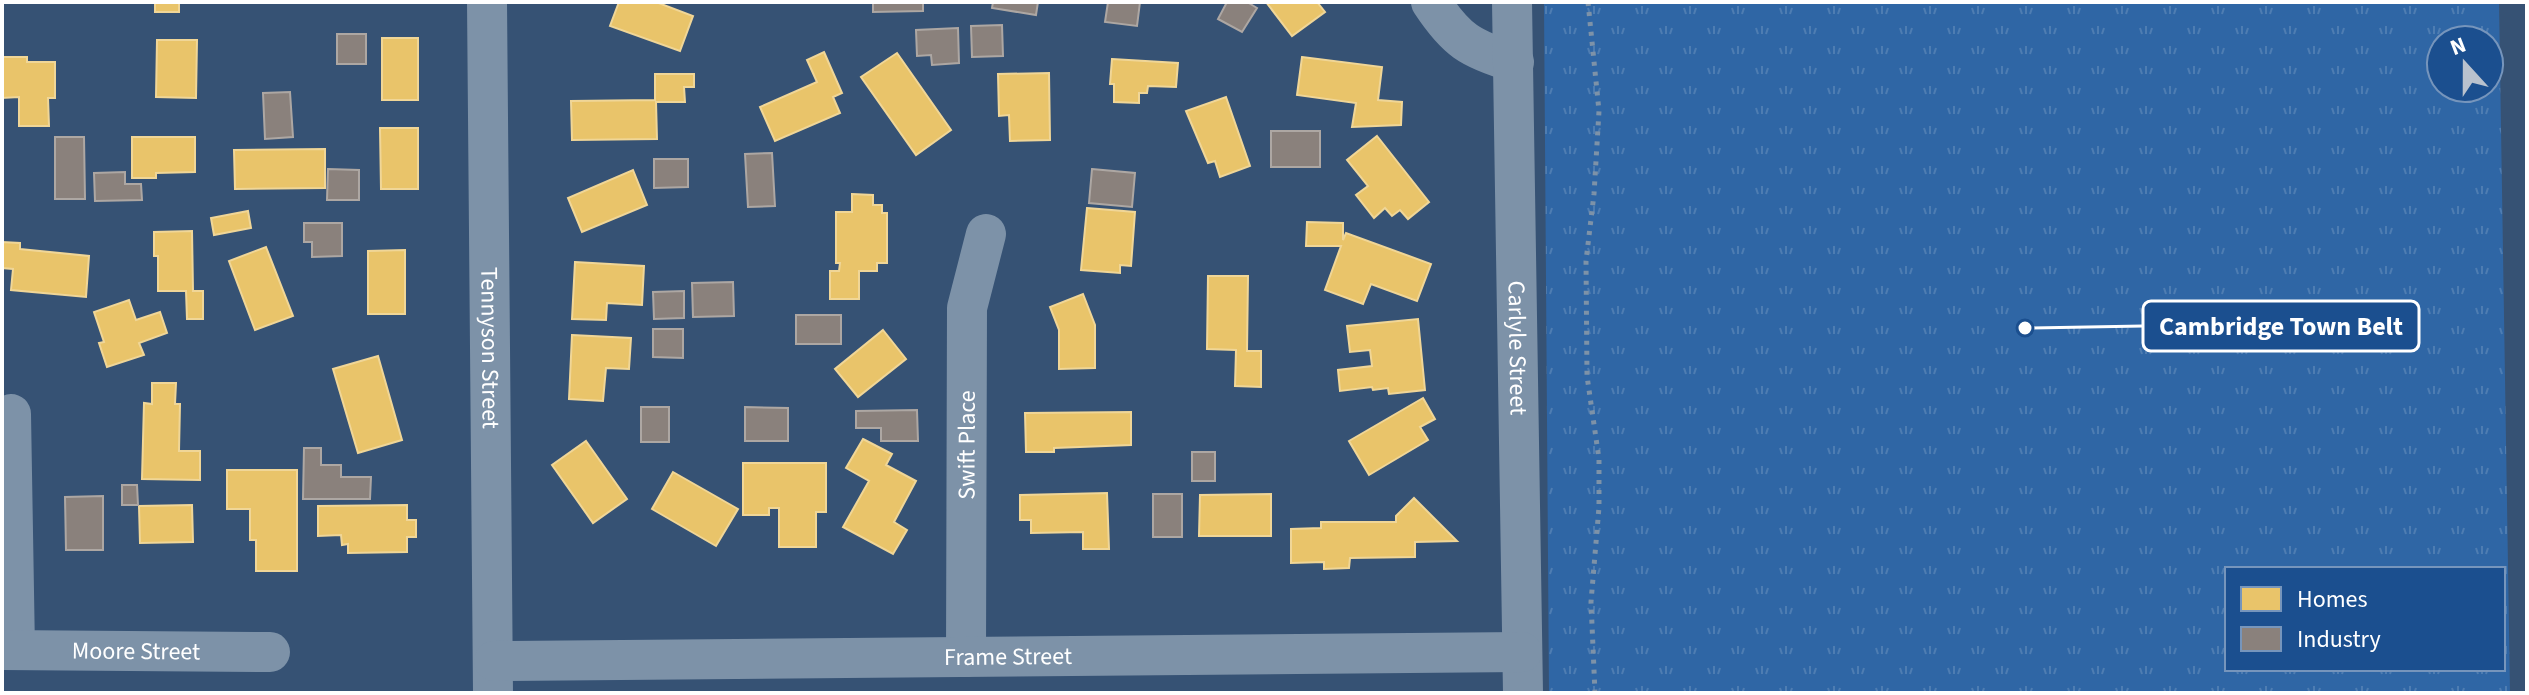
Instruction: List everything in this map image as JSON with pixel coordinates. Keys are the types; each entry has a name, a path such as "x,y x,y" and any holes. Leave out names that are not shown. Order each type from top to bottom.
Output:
{"street":[{"name":"Tennyson Street","path":"487,2 493,677"},
{"path":"1431,2 1449,29 1483,53 1514,62"},
{"name":"Carlyle Street","path":"1512,2 1523,693"},
{"name":"Swift Place","path":"966,657 967,308 986,234"},
{"path":"9,650 11,414"},
{"name":"Moore Street","path":"9,650 270,652"},
{"name":"Frame Street","path":"493,677 966,657 1522,652"}],"path":[{"path":"1588,2 1599,111 1586,261 1587,376 1599,459 1599,507 1591,602 1595,693"}],"green space":[{"path":"1544,2 2499,2 2499,24 2425,24 2425,104 2501,104 2510,693 1549,693"}],"building: Homes":[{"path":"155,2 179,2 179,12 155,12"},
{"path":"619,2 656,2 693,16 680,51 610,26"},
{"path":"1266,2 1317,2 1325,12 1292,36"},
{"path":"382,38 418,38 418,100 382,100"},
{"path":"157,40 197,40 196,98 156,97"},
{"path":"824,52 842,93 833,97 840,113 775,141 760,107 817,82 807,60"},
{"path":"897,53 951,130 916,155 861,77"},
{"path":"2,57 27,57 27,62 55,62 55,98 48,98 49,126 19,126 19,97 2,98"},
{"path":"1302,57 1382,67 1378,100 1402,102 1401,125 1352,127 1356,103 1297,95"},
{"path":"1112,59 1178,63 1176,87 1148,86 1147,93 1139,93 1139,103 1114,102 1114,84 1110,84"},
{"path":"1049,73 1050,140 1010,141 1009,115 999,116 998,74"},
{"path":"655,74 694,74 694,87 684,87 685,102 656,102 657,139 572,140 571,101 655,100"},
{"path":"1226,97 1250,166 1220,177 1215,161 1208,163 1186,111"},
{"path":"380,128 418,128 418,189 381,189"},
{"path":"1377,136 1429,202 1408,219 1400,210 1392,216 1385,208 1374,218 1356,195 1368,186 1347,160"},
{"path":"132,137 195,137 195,172 156,173 156,178 132,178"},
{"path":"325,149 325,188 235,189 234,150"},
{"path":"633,170 647,205 582,232 568,198"},
{"path":"852,194 873,195 873,205 882,205 882,213 887,213 887,263 877,263 877,271 859,271 859,299 830,299 830,271 839,271 840,263 836,263 836,212 852,212"},
{"path":"1087,208 1135,212 1131,266 1120,265 1120,273 1081,270"},
{"path":"248,211 251,228 214,235 211,218"},
{"path":"1307,222 1343,223 1343,240 1346,233 1431,264 1417,301 1371,284 1363,304 1325,290 1341,246 1306,246"},
{"path":"192,231 193,291 203,291 203,319 187,319 186,291 158,291 154,232"},
{"path":"2,242 20,243 20,249 89,256 86,297 11,290 13,269 2,268"},
{"path":"266,247 293,316 255,330 229,261"},
{"path":"405,250 405,314 368,314 368,251"},
{"path":"575,262 644,266 642,305 607,303 606,320 572,319"},
{"path":"1208,276 1248,276 1247,351 1261,351 1261,387 1235,386 1236,350 1207,349"},
{"path":"1083,294 1095,325 1095,368 1059,369 1059,330 1050,307"},
{"path":"129,300 136,320 160,312 167,333 139,343 144,355 107,367 99,343 104,342 94,312"},
{"path":"1418,319 1425,390 1389,394 1388,388 1373,390 1372,387 1340,391 1338,370 1372,366 1370,350 1350,352 1347,326"},
{"path":"883,330 906,359 858,397 835,369"},
{"path":"572,335 631,338 629,369 606,368 603,401 569,399"},
{"path":"378,356 402,440 358,453 333,369"},
{"path":"152,383 176,383 175,404 180,404 179,451 200,451 200,480 142,479 144,403 152,404"},
{"path":"1423,398 1435,419 1420,427 1428,440 1369,475 1349,441"},
{"path":"1131,412 1131,445 1026,452 1025,413"},
{"path":"863,439 892,454 886,465 916,481 894,522 907,530 893,554 843,527 869,481 846,468"},
{"path":"586,441 627,499 593,523 552,465"},
{"path":"743,463 826,463 826,512 816,512 816,547 779,547 779,508 769,508 769,515 743,515"},
{"path":"227,470 297,470 297,571 256,571 256,540 250,540 250,509 227,509"},
{"path":"673,472 738,509 716,546 652,509"},
{"path":"1107,493 1109,549 1083,549 1083,532 1031,533 1031,520 1020,520 1020,495"},
{"path":"1271,494 1271,536 1199,536 1200,495"},
{"path":"1414,498 1457,541 1415,542 1415,557 1350,558 1349,568 1324,569 1324,562 1291,563 1291,529 1321,528 1321,522 1396,522 1396,516"},
{"path":"192,505 193,542 140,543 139,506"},
{"path":"407,505 407,520 416,520 416,537 407,537 407,552 348,553 348,544 342,545 341,535 318,536 318,506"}],"building: Industry":[{"path":"873,2 923,2 923,11 873,12"},
{"path":"993,2 1038,2 1036,15 992,8"},
{"path":"1108,2 1140,2 1137,26 1105,22"},
{"path":"1227,2 1247,2 1257,8 1242,32 1218,19"},
{"path":"1002,25 1003,56 972,57 971,26"},
{"path":"958,28 959,63 932,65 931,55 917,56 916,30"},
{"path":"337,34 366,34 366,64 337,64"},
{"path":"290,92 293,137 265,139 263,93"},
{"path":"1271,131 1320,131 1320,167 1271,167"},
{"path":"55,137 84,137 85,199 55,199"},
{"path":"772,153 775,206 748,207 745,154"},
{"path":"654,159 688,159 688,187 654,188"},
{"path":"328,169 359,170 359,200 327,200"},
{"path":"1092,169 1135,173 1132,207 1089,203"},
{"path":"125,172 125,184 141,184 142,200 95,201 94,173"},
{"path":"304,223 342,223 342,256 312,257 312,242 304,242"},
{"path":"733,282 734,316 693,317 692,283"},
{"path":"684,291 684,318 654,319 653,292"},
{"path":"796,315 841,315 841,344 796,344"},
{"path":"653,329 683,329 683,358 653,357"},
{"path":"641,407 669,407 669,442 641,442"},
{"path":"745,407 788,408 788,441 745,441"},
{"path":"917,410 918,441 881,441 881,428 856,428 856,411"},
{"path":"304,448 321,448 321,465 341,465 341,477 371,477 370,499 303,499"},
{"path":"1192,452 1215,452 1215,481 1192,481"},
{"path":"122,485 137,485 138,505 122,505"},
{"path":"1153,494 1182,494 1182,537 1153,537"},
{"path":"103,496 103,550 66,550 65,497"}],"place":[{"name":"Cambridge Town Belt","path":"2025,328"}]}
